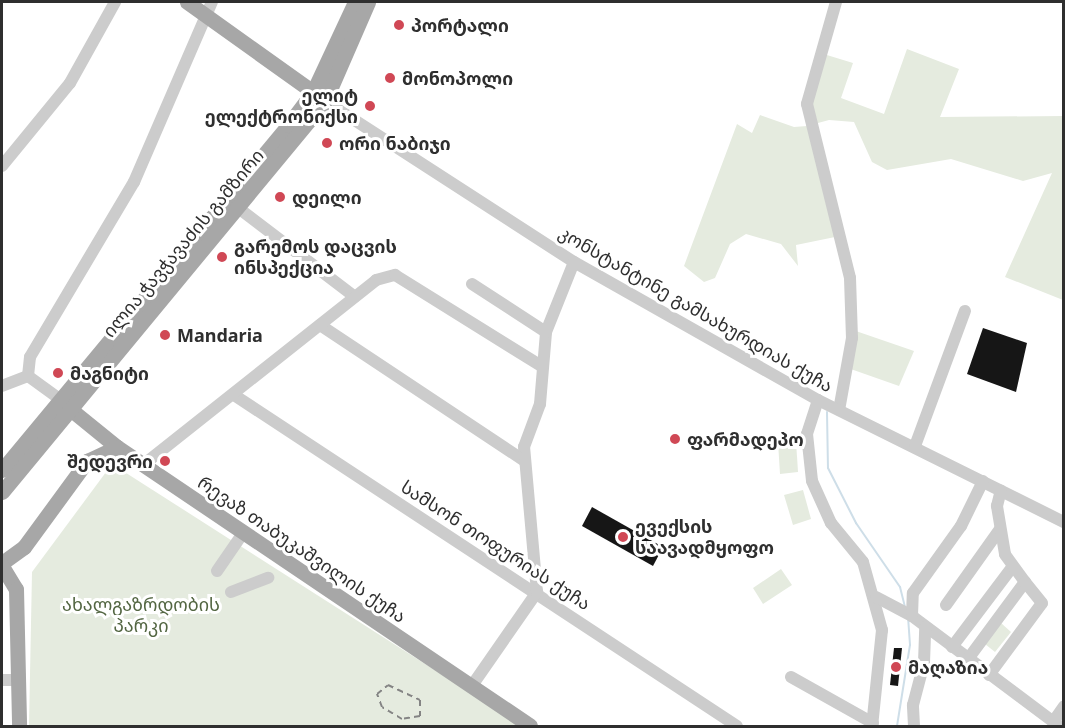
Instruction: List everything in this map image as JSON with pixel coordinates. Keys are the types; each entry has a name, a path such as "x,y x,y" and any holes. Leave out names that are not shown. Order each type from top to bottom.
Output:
{"main road":[{"path":"187,2 209,9 326,101"},
{"name":"ილია ჭავჭავაძის გამზირი","path":"2,470 58,398 313,92 355,2"},
{"name":"ილია ჭავჭავაძის გამზირი","path":"2,492 326,101 368,2"},
{"name":"რევაზ თაბუკაშვილის ქუჩა","path":"58,398 117,447 530,726"},
{"path":"16,589 2,564 24,547 87,461 91,442 87,424"},
{"path":"87,461 117,447"},
{"path":"19,726 16,589 24,547"}],"street":[{"path":"2,166 70,83 115,2"},
{"path":"836,2 807,104 850,278 852,338 839,410"},
{"path":"28,376 30,357 134,182 209,9"},
{"name":"კონსტანტინე გამსახურდიას ქუჩა","path":"326,101 574,262 818,400 915,446 1064,522"},
{"path":"237,207 355,297"},
{"path":"471,687 537,592 523,460 540,404 546,332 574,262"},
{"path":"143,465 234,396 376,280 395,275 543,368"},
{"path":"472,285 546,332"},
{"path":"915,446 965,311"},
{"path":"320,325 523,460"},
{"path":"2,386 28,376"},
{"path":"28,376 58,398"},
{"name":"სამსონ თოფურიას ქუჩა","path":"234,396 537,592 737,726"},
{"path":"791,677 872,725 882,642 876,597 862,561 831,522 812,480 807,434 818,400"},
{"path":"912,616 913,594 961,526 983,481"},
{"path":"989,675 1042,603 1005,554 1000,529 1001,490"},
{"path":"946,605 1000,529"},
{"path":"217,571 243,533"},
{"path":"951,647 1013,566"},
{"path":"231,592 268,578"},
{"path":"968,659 1025,582"},
{"path":"876,597 912,616 1056,724 1064,706"},
{"path":"914,726 913,705 924,663 925,627"},
{"path":"2,680 19,680"}],"green space":[{"path":"907,49 959,69 940,117 1063,116 1063,300 1005,277 1052,173 1023,181 951,159 887,170 872,162 854,122 829,120 807,126 817,52 853,63 841,98 884,114"},
{"path":"760,115 794,127 807,126 835,237 796,245 798,266 781,244 746,234 730,244 715,278 704,282 684,266 737,124 752,133"},
{"path":"850,329 914,351 899,386 845,367"},
{"path":"796,441 798,472 780,474 778,442"},
{"name":"ახალგაზრდობის პარკი","path":"112,464 520,726 29,726 32,572"},
{"path":"803,490 811,519 793,525 784,495"},
{"path":"781,569 792,585 763,604 753,588"},
{"path":"1001,623 1011,632 995,652 985,644"}],"building":[{"path":"983,328 1027,343 1016,392 967,374"},
{"name":"ევექსის საავადმყოფო","path":"592,507 663,547 653,566 582,526"},
{"name":"მაღაზია","path":"894,648 902,648 898,686 890,685"}],"waterway":[{"path":"827,412 828,468 856,523 900,587 905,607"},
{"path":"897,726 910,645 908,619"}],"railway":[{"path":"388,685 420,700 420,716 402,719 382,707 377,694 388,685"}],"place":[{"name":"პორტალი","path":"399,25"},
{"name":"მონოპოლი","path":"390,78"},
{"name":"ელიტ ელექტრონიქსი","path":"370,106"},
{"name":"ორი ნაბიჯი","path":"327,143"},
{"name":"დეილი","path":"280,197"},
{"name":"გარემოს დაცვის ინსპექცია","path":"222,257"},
{"name":"Mandaria","path":"165,335"},
{"name":"მაგნიტი","path":"58,373"},
{"name":"ფარმადეპო","path":"675,439"},
{"name":"შედევრი","path":"165,461"},
{"name":"ევექსის საავადმყოფო","path":"623,537"},
{"name":"მაღაზია","path":"896,667"}]}
